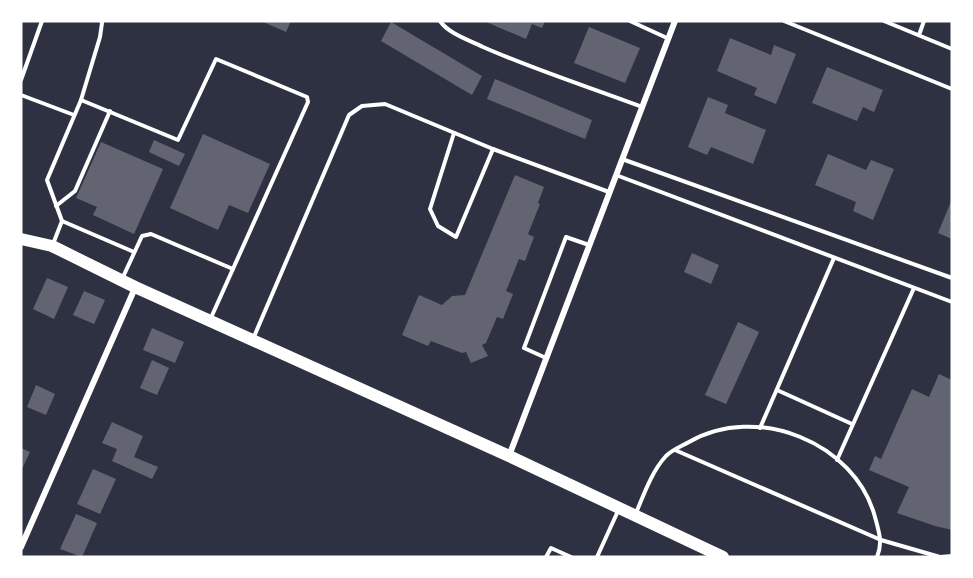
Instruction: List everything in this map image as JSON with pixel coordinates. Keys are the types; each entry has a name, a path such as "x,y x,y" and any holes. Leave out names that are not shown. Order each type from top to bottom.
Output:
{"main road":[{"path":"21,239 52,246 135,287 509,456 723,557"}],"street":[{"path":"509,456 675,21"},
{"path":"21,547 135,287"}],"lane":[{"path":"21,80 42,21"},
{"path":"52,246 62,221 47,180 80,101 100,37 101,21"},
{"path":"440,21 465,39 508,58 642,107"},
{"path":"630,21 667,39"},
{"path":"784,21 952,89"},
{"path":"884,21 952,49"},
{"path":"919,35 924,21"},
{"path":"80,101 179,140 216,59 307,98 309,102 210,320"},
{"path":"21,95 74,116"},
{"path":"253,340 349,115 362,106 385,104 494,149 609,192"},
{"path":"56,206 75,191 110,111"},
{"path":"454,133 430,209 438,226 456,237 494,149"},
{"path":"622,159 952,278"},
{"path":"616,175 952,302"},
{"path":"62,221 134,252"},
{"path":"122,280 142,236 151,234 233,269"},
{"path":"546,358 524,348 557,259 566,237 589,245"},
{"path":"760,428 834,257"},
{"path":"837,460 914,288"},
{"path":"777,390 852,424"},
{"path":"635,515 655,474 667,455 675,450 702,435 741,426 782,429 820,445 851,472 872,507 882,546 877,557"},
{"path":"675,450 881,540 940,556 952,556"},
{"path":"597,557 619,508"},
{"path":"546,557 550,548 571,557"}],"building":[{"path":"261,21 291,21 286,32"},
{"path":"484,21 545,21 542,28 532,24 526,39"},
{"path":"391,22 482,76 472,95 381,41"},
{"path":"589,27 640,48 625,83 574,63"},
{"path":"730,38 771,55 774,45 796,54 776,104 754,95 757,88 717,71"},
{"path":"827,67 883,90 874,112 863,107 857,121 812,103"},
{"path":"495,79 592,120 585,139 487,99"},
{"path":"708,97 728,105 725,113 766,130 753,164 711,147 707,155 688,147"},
{"path":"203,134 270,164 248,213 229,205 218,230 170,208"},
{"path":"154,140 185,154 179,166 149,152"},
{"path":"101,142 163,169 134,234 93,215 97,207 76,198"},
{"path":"828,154 866,170 871,160 894,169 873,220 853,211 856,202 815,185"},
{"path":"515,175 544,187 528,234 534,237 525,261 519,259 506,291 513,294 503,319 497,317 486,343 482,345 488,356 471,363 466,352 462,353 431,341 428,346 402,335 419,295 442,305 452,296 465,295"},
{"path":"952,199 952,239 938,233"},
{"path":"692,253 719,265 711,284 684,272"},
{"path":"47,278 68,287 54,319 33,309"},
{"path":"84,291 105,300 94,324 73,315"},
{"path":"738,322 759,332 726,404 705,395"},
{"path":"152,328 184,342 175,363 143,350"},
{"path":"152,360 169,368 157,395 140,388"},
{"path":"939,374 952,380 952,530 897,513 909,487 869,470 875,456 881,459 912,389 929,397"},
{"path":"36,385 55,394 46,415 27,407"},
{"path":"112,422 143,436 134,457 158,467 152,479 112,461 117,449 102,443"},
{"path":"21,448 30,452 21,471"},
{"path":"93,469 116,479 100,514 77,504"},
{"path":"76,514 97,523 82,557 60,549"}]}
